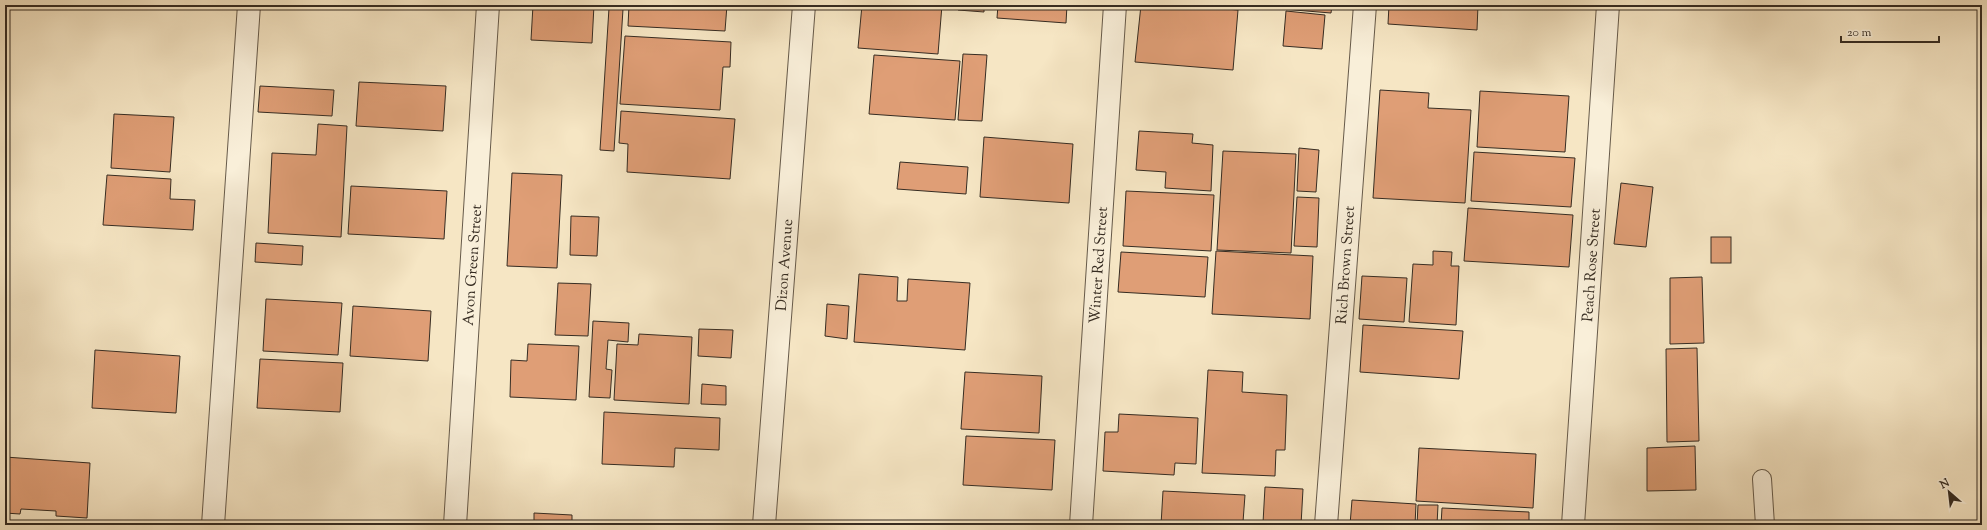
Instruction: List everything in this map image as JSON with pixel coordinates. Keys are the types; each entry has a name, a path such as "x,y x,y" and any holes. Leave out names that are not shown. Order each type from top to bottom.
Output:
{"street":[{"path":"214,525 249,5"},
{"name":"Avon Green Street","path":"455,525 488,5"},
{"name":"Dizon Avenue","path":"764,525 804,5"},
{"name":"Winter Red Street","path":"1081,525 1115,5"},
{"name":"Rich Brown Street","path":"1326,525 1365,5"},
{"name":"Peach Rose Street","path":"1573,525 1608,5"}],"lane":[{"path":"1762,480 1765,525"}],"building":[{"path":"533,5 594,5 592,43 531,40"},
{"path":"629,5 727,5 725,31 628,26"},
{"path":"862,5 942,5 938,54 858,48"},
{"path":"958,5 984,5 984,12 958,10"},
{"path":"998,5 1067,5 1066,23 997,18"},
{"path":"1141,5 1179,5 1238,10 1233,70 1135,62"},
{"path":"1237,5 1269,5 1268,9"},
{"path":"1270,5 1332,5 1331,13 1270,8"},
{"path":"1389,5 1478,5 1477,30 1388,24"},
{"path":"609,8 623,9 614,151 600,150"},
{"path":"1286,11 1325,15 1322,49 1283,46"},
{"path":"625,36 731,42 730,67 723,67 720,110 620,104"},
{"path":"963,54 987,55 982,121 958,120"},
{"path":"874,55 960,61 955,120 869,114"},
{"path":"359,82 446,86 443,131 356,126"},
{"path":"260,86 334,90 332,116 258,112"},
{"path":"1380,90 1429,93 1428,108 1471,110 1465,203 1373,198"},
{"path":"1480,91 1569,96 1565,152 1477,147"},
{"path":"621,111 735,119 730,179 627,172 628,144 619,143"},
{"path":"114,114 174,117 170,172 111,168"},
{"path":"318,124 347,126 341,237 268,233 272,153 316,155"},
{"path":"1139,131 1193,134 1192,143 1213,145 1211,191 1165,188 1166,172 1136,170"},
{"path":"984,137 1073,144 1069,203 980,197"},
{"path":"1299,148 1319,150 1316,192 1297,191"},
{"path":"1223,151 1296,154 1291,253 1217,250"},
{"path":"1474,152 1575,158 1571,207 1471,201"},
{"path":"900,162 968,167 966,194 897,189"},
{"path":"512,173 562,175 557,268 507,266"},
{"path":"107,175 171,179 170,199 195,200 193,230 103,225"},
{"path":"1621,183 1653,187 1646,247 1614,244"},
{"path":"351,186 447,191 444,239 348,234"},
{"path":"1126,191 1214,195 1211,251 1123,246"},
{"path":"1297,197 1319,198 1317,247 1294,246"},
{"path":"1468,208 1573,215 1569,267 1464,261"},
{"path":"571,216 599,217 597,256 570,255"},
{"path":"1711,237 1731,237 1731,263 1711,263"},
{"path":"256,243 303,246 302,265 255,262"},
{"path":"1216,251 1313,256 1310,319 1212,314"},
{"path":"1433,251 1452,252 1451,266 1459,266 1456,325 1409,322 1413,264 1433,265"},
{"path":"1121,252 1208,257 1205,297 1118,292"},
{"path":"859,274 898,277 897,301 907,301 908,279 970,283 965,350 854,342"},
{"path":"1362,276 1407,278 1404,322 1359,319"},
{"path":"1702,277 1704,343 1670,344 1670,278"},
{"path":"558,283 591,284 588,336 555,335"},
{"path":"266,299 342,303 338,355 263,351"},
{"path":"827,304 849,306 847,339 825,336"},
{"path":"353,306 431,311 428,361 350,356"},
{"path":"593,321 629,323 628,342 608,340 606,369 612,370 610,398 589,397"},
{"path":"1363,325 1463,331 1459,379 1360,372"},
{"path":"699,329 733,330 731,358 698,356"},
{"path":"639,334 692,337 689,404 614,400 617,344 638,345"},
{"path":"528,344 579,346 576,400 510,397 511,360 527,361"},
{"path":"1697,348 1699,441 1667,442 1666,349"},
{"path":"95,350 180,356 176,413 92,408"},
{"path":"260,359 343,363 340,412 257,408"},
{"path":"1208,370 1243,372 1242,392 1287,395 1285,450 1276,450 1275,476 1202,473"},
{"path":"965,372 1042,376 1039,433 961,429"},
{"path":"702,384 726,386 726,405 701,404"},
{"path":"604,412 720,418 719,450 675,448 674,467 602,464"},
{"path":"1119,414 1198,418 1196,464 1175,463 1174,475 1103,471 1105,432 1118,432"},
{"path":"966,436 1055,440 1052,490 963,485"},
{"path":"1695,446 1696,490 1647,491 1647,448"},
{"path":"1419,448 1536,454 1533,508 1416,501"},
{"path":"5,457 90,463 87,518 56,516 56,511 21,509 20,514 5,513"},
{"path":"1265,487 1303,489 1301,525 1161,525 1163,491 1245,495 1243,522 1263,523"},
{"path":"1352,500 1416,504 1415,525 1350,525"},
{"path":"1418,505 1438,505 1437,525 1417,525"},
{"path":"1442,508 1529,512 1529,525 1441,525"},
{"path":"534,513 572,515 572,525 534,525"},
{"path":"1006,521 1043,523 1043,525 1006,525"}]}
